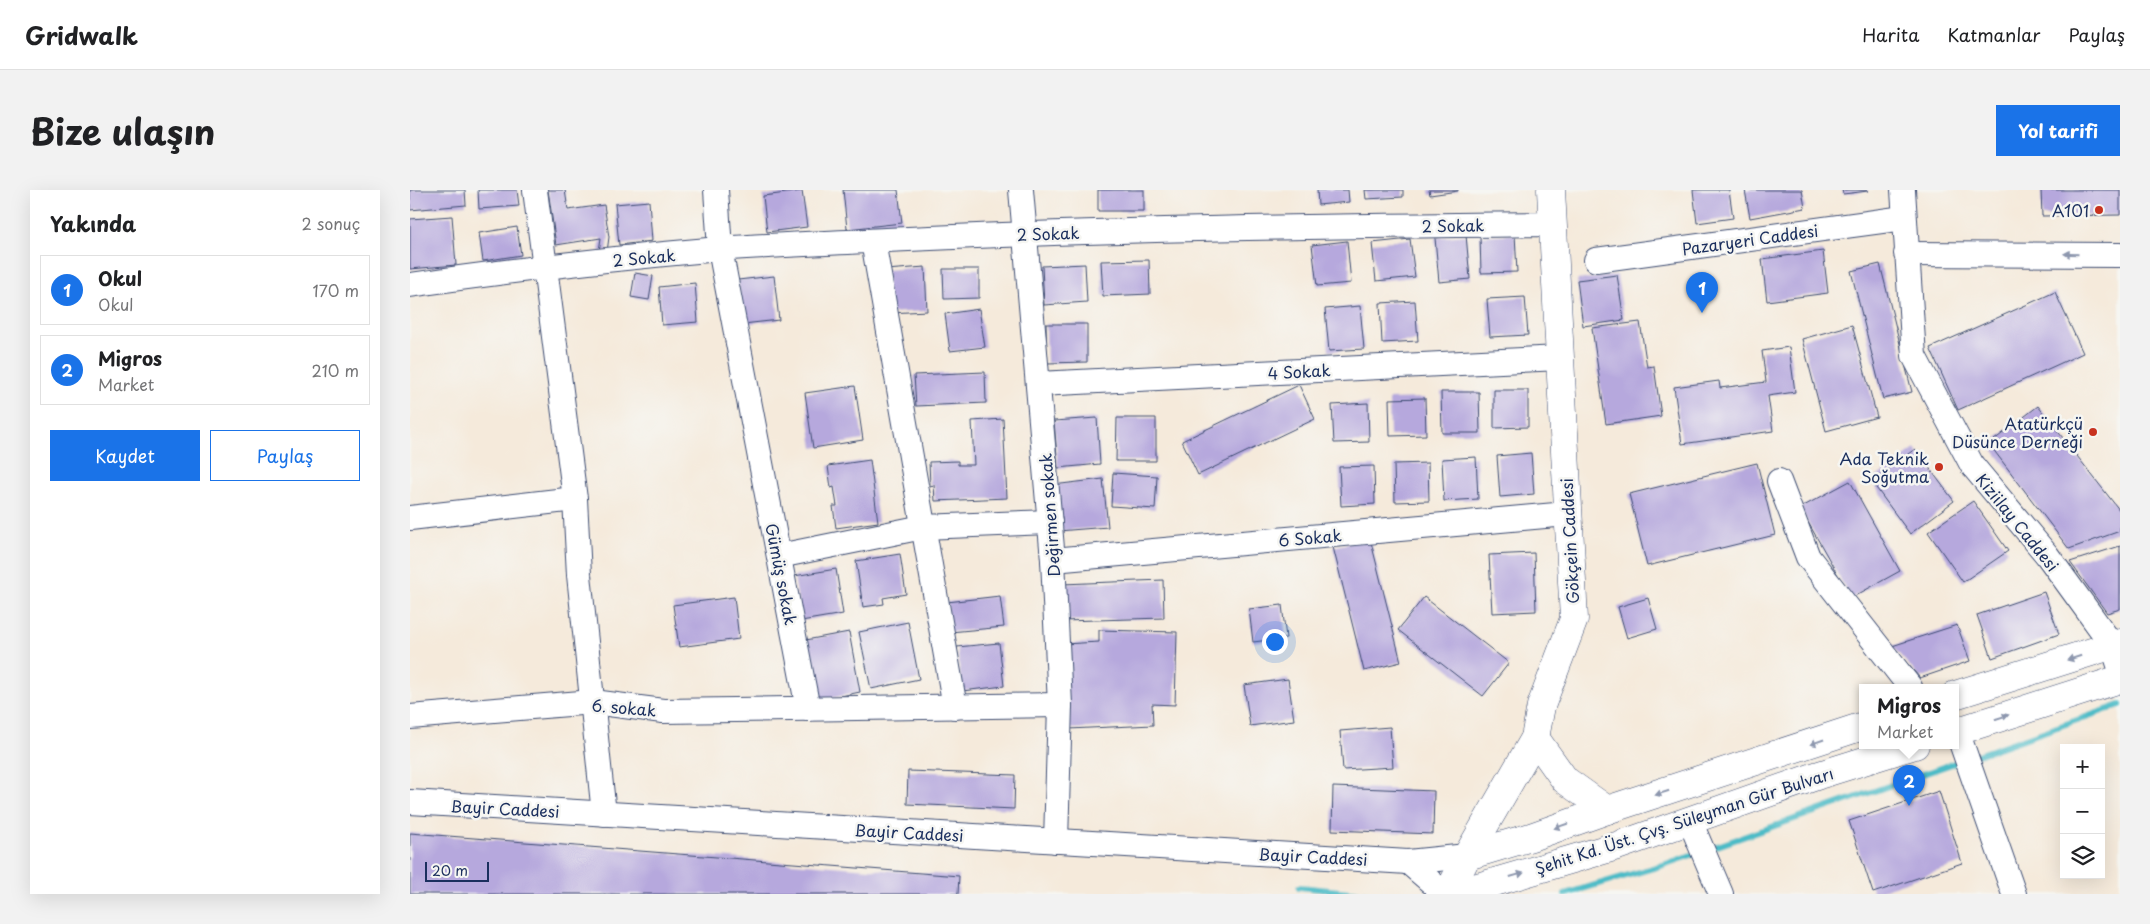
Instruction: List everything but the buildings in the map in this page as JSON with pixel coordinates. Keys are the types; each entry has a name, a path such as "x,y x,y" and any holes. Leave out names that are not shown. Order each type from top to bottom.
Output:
{"main road":[{"name":"Gökçein Caddesi","path":"1446,894 1535,738 1541,706 1574,619 1551,190"},
{"path":"1959,694 2118,652"},
{"path":"1959,736 2120,679"},
{"name":"Şehit Kd. Üst. Çvş. Süleyman Gür Bulvarı","path":"1466,856 1531,837 1607,810 1859,727"},
{"name":"Şehit Kd. Üst. Çvş. Süleyman Gür Bulvarı","path":"1535,738 1565,780 1607,810"},
{"name":"Şehit Kd. Üst. Çvş. Süleyman Gür Bulvarı","path":"1454,894 1617,846 1693,830 1818,775 1902,749"}],"street":[{"path":"535,190 575,499 579,575 604,814"},
{"name":"Gümüş sokak","path":"716,190 720,249 808,710"},
{"name":"Değirmen sokak","path":"1021,190 1053,560 1060,705 1056,841"},
{"name":"Kiziilay Caddesi","path":"1903,190 1914,356 1972,465 2047,555 2118,652"},
{"name":"Pazaryeri Caddesi","path":"1596,260 1904,218"},
{"name":"2 Sokak","path":"410,284 544,266 720,249 1025,233 1304,226 1553,224"},
{"path":"873,241 955,707"},
{"path":"1906,254 2120,255"},
{"name":"4 Sokak","path":"1038,384 1560,358"},
{"path":"1778,480 1808,558 1908,684"},
{"path":"410,518 575,499"},
{"name":"6 Sokak","path":"1053,560 1567,514"},
{"path":"779,556 923,528 1050,522"},
{"name":"6. sokak","path":"410,718 593,702 663,711 808,710"},
{"path":"808,710 1060,705"},
{"path":"1959,739 2014,894"},
{"name":"Bayir Caddesi","path":"410,802 1408,862 1466,856"},
{"path":"1693,830 1721,894"},
{"path":"1408,862 1446,894"}],"waterway":[{"path":"1565,894 1663,865 2120,705"},
{"path":"1299,887 1369,894"}],"place":[{"name":"A101","path":"2099,210"},
{"name":"Okul","path":"1702,313"},
{"name":"Atatürkçü Düsünce Derneği","path":"2093,432"},
{"name":"Ada Teknik Soğutma","path":"1939,467"},
{"name":"Migros","path":"1909,806"}]}
